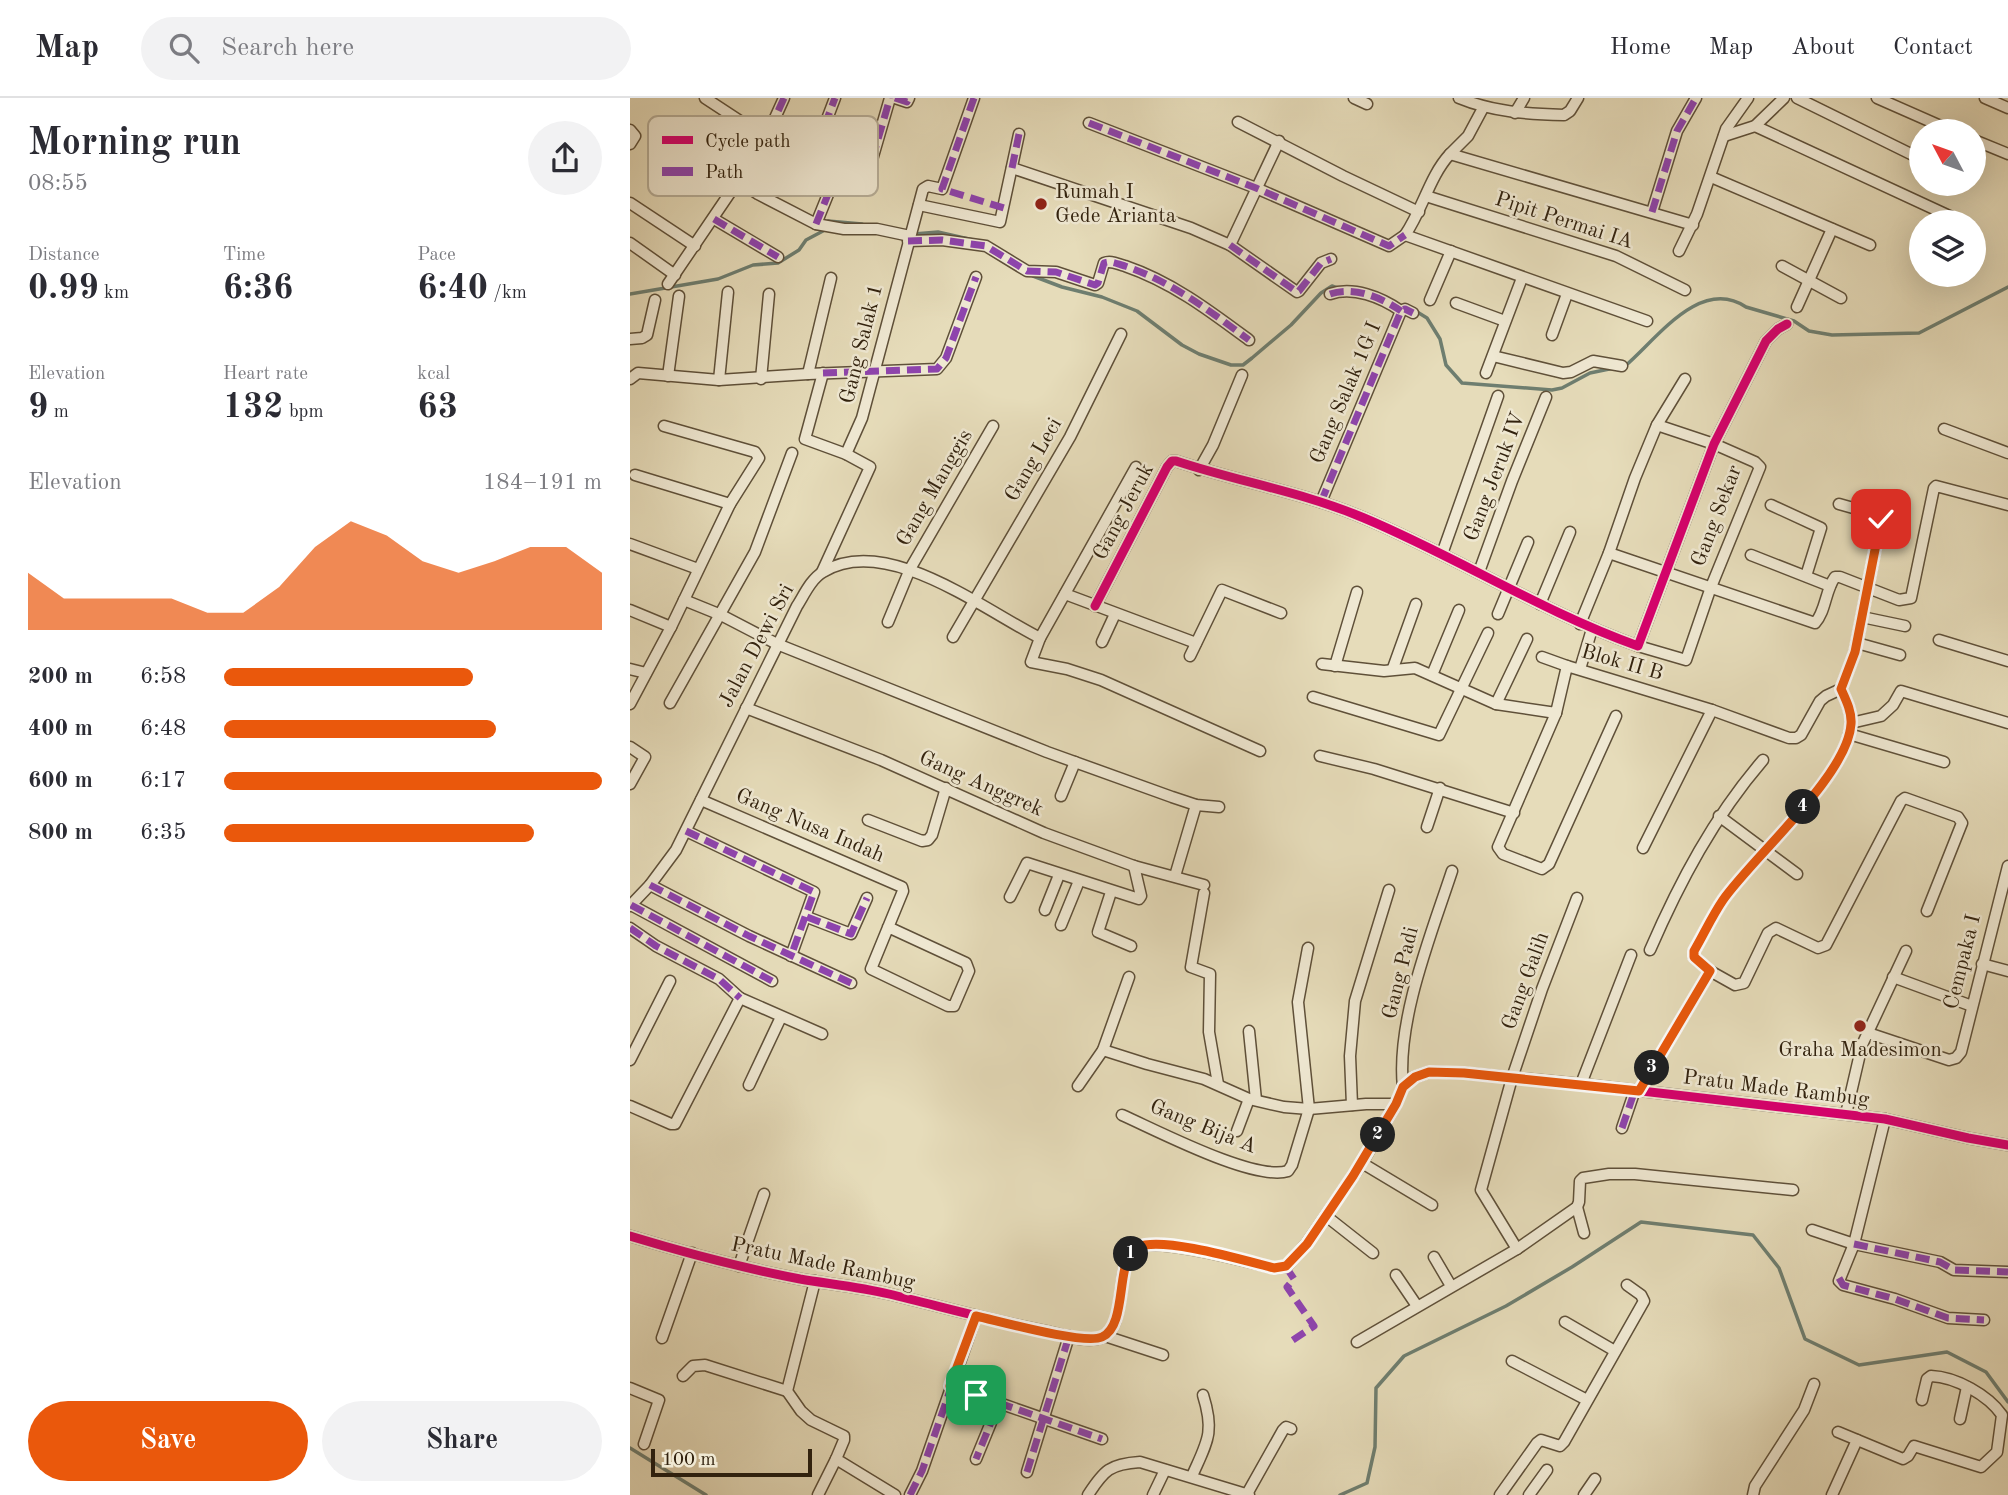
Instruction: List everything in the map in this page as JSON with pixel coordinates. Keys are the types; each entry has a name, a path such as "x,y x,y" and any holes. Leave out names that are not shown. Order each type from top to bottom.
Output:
{"street":[{"path":"705,98 723,103 739,116"},
{"path":"776,116 784,98"},
{"path":"828,116 835,98"},
{"path":"878,144 893,98 907,102 909,98"},
{"path":"974,98 942,189 924,187 919,205 997,222 1002,220 1019,134"},
{"path":"1354,98 1367,104"},
{"path":"1459,98 1483,108 1515,113 1564,114 1570,111 1578,98"},
{"path":"1515,113 1524,98"},
{"path":"1651,212 1677,131 1696,98"},
{"path":"1679,251 1693,225 1729,123 1748,98"},
{"path":"1724,136 1755,126 1784,98"},
{"path":"1797,98 1909,153"},
{"path":"1877,98 1925,119"},
{"path":"1985,98 2008,108"},
{"path":"1089,123 1256,188 1389,246 1405,235 1419,212 1437,170 1468,136 1483,108"},
{"path":"1238,122 1419,212"},
{"path":"1755,126 1936,210"},
{"path":"630,130 635,134 630,144"},
{"path":"1230,245 1279,141"},
{"path":"1986,145 2008,154"},
{"path":"1450,154 1693,225"},
{"path":"1012,167 1191,228 1230,245 1297,292 1321,263 1331,259"},
{"path":"1711,177 1870,245"},
{"path":"630,243 672,279 729,196"},
{"path":"762,196 816,225 877,229 909,238 986,246 1027,271 1059,272 1096,285 1104,263 1110,261 1179,290 1249,340"},
{"path":"816,225 827,196"},
{"name":"Pipit Permai IA","path":"1426,196 1616,256 1685,290"},
{"path":"630,203 695,246"},
{"name":"Gang Salak 1","path":"846,454 862,418 919,205"},
{"path":"714,219 778,257"},
{"path":"1797,307 1832,229"},
{"path":"1405,235 1647,321"},
{"path":"1430,300 1451,251"},
{"path":"1782,266 1841,298"},
{"path":"630,379 638,373 719,380 876,370 934,370 940,367 946,358 976,277"},
{"path":"808,374 831,278"},
{"path":"1486,373 1522,278"},
{"path":"1330,295 1342,290 1369,296 1401,311"},
{"path":"719,380 729,292"},
{"path":"761,379 769,294"},
{"path":"1552,335 1567,294"},
{"path":"668,376 679,296"},
{"path":"630,339 647,335 655,300"},
{"path":"1456,303 1505,321"},
{"name":"Gang Salak 1G I","path":"1321,502 1401,311 1405,309 1413,313"},
{"path":"1638,646 1714,444 1766,341 1787,324"},
{"name":"Gang Leci","path":"953,637 1070,437 1121,334"},
{"path":"1493,356 1563,373 1571,372 1592,360 1622,366"},
{"path":"822,572 870,467 804,437 823,373"},
{"path":"1199,470 1213,446 1242,376"},
{"path":"1580,624 1657,425 1685,379"},
{"path":"1442,554 1498,396"},
{"name":"Gang Jeruk IV","path":"1479,572 1546,397"},
{"path":"1657,425 1714,444"},
{"path":"630,704 671,627 730,504 759,458 758,455 664,426"},
{"name":"Gang Manggis","path":"888,622 910,569 993,426"},
{"path":"1944,429 2008,453"},
{"name":"Gang Sekar","path":"1711,587 1760,467 1757,463 1714,444"},
{"path":"670,703 755,552 792,453"},
{"name":"Gang Jeruk","path":"1095,606 1169,463 1177,461 1199,470 1256,482 1364,518 1479,572 1580,624 1684,660 1711,587"},
{"path":"1136,467 1040,638 1031,660 1034,664 1067,669 1101,680 1260,751"},
{"path":"635,475 730,504"},
{"path":"1609,552 1815,623 1835,578 1840,577 1899,600 1911,598 1936,486 2008,505"},
{"path":"1839,504 1880,516 1857,643 1841,689 1850,710 1850,729 1836,762 1817,792 1765,848 1724,900 1694,951 1694,957 1710,971 1735,985 1744,983 1768,933 1776,928 1818,948 1826,945 1901,801 1905,798 1958,817 1962,823 1927,911"},
{"path":"1771,505 1820,527 1806,576"},
{"path":"1540,604 1570,532"},
{"path":"1498,614 1528,542"},
{"path":"630,544 698,569"},
{"path":"1751,555 1830,586"},
{"name":"Jalan Dewi Sri","path":"631,906 668,861 686,831 777,645 806,592 822,572 838,566 868,561 910,569 1040,638"},
{"path":"1190,656 1222,590 1281,613"},
{"path":"1335,666 1357,592"},
{"path":"1065,594 1195,643"},
{"path":"684,600 721,615 777,645 1074,762 1196,805 1219,807"},
{"path":"1393,668 1416,604"},
{"path":"630,610 671,627"},
{"path":"1432,675 1459,610"},
{"path":"1102,642 1115,614"},
{"path":"1862,617 1905,626"},
{"path":"1580,669 1592,629"},
{"path":"1313,698 1437,736 1463,690 1488,633"},
{"path":"1496,704 1527,639"},
{"path":"1939,640 2008,661"},
{"path":"1857,643 1900,655"},
{"path":"1542,657 1567,666"},
{"path":"1322,664 1384,671 1393,668 1415,668 1496,704 1556,713"},
{"name":"Blok II B","path":"1616,716 1545,868 1539,869 1500,852 1499,844 1556,713 1567,666 1796,738 1801,735 1823,699 1841,689"},
{"path":"630,669 646,673"},
{"path":"1850,729 1881,716 1889,710 1901,691 2008,723"},
{"name":"Gang Anggrek","path":"746,708 881,760 1044,834 1134,866 1174,876 1204,889 1191,968 1207,973 1210,978 1209,1032 1218,1084"},
{"path":"1643,848 1712,710"},
{"path":"1850,729 1944,762"},
{"path":"630,747 645,757 630,784"},
{"path":"1320,756 1374,768 1514,813"},
{"path":"1650,950 1676,891 1719,816 1763,760"},
{"path":"1061,796 1074,762"},
{"path":"868,820 922,841 928,840 932,835 946,788"},
{"path":"1427,827 1440,788"},
{"name":"Gang Nusa Indah","path":"701,800 903,889 888,927"},
{"path":"1174,876 1196,805"},
{"path":"1719,816 1797,874"},
{"path":"686,831 813,891 815,895 791,956"},
{"path":"1010,897 1027,863 1137,899 1140,898 1134,866"},
{"name":"Cempaka I","path":"1868,1033 1949,1060 1956,1058 1961,1052 2008,866"},
{"name":"Gang Padi","path":"1403,1087 1401,1058 1407,1027 1427,945 1452,871"},
{"path":"1045,910 1059,875"},
{"path":"1061,925 1079,881"},
{"path":"650,885 791,956 851,982"},
{"path":"1352,1105 1350,1056 1355,1001 1390,890"},
{"path":"1111,892 1098,932 1131,946"},
{"path":"807,917 851,934 867,898"},
{"name":"Gang Galih","path":"1517,1248 1481,1190 1512,1078 1577,898"},
{"path":"631,906 772,981"},
{"path":"888,927 968,965 969,971 954,1006 948,1006 871,969 888,927"},
{"path":"630,928 656,946 719,979 740,998 822,1034"},
{"path":"1308,948 1298,1002 1309,1109"},
{"path":"1846,1114 1860,1054 1906,951"},
{"path":"1581,1084 1631,955"},
{"path":"1982,964 2008,971"},
{"path":"1622,1128 1637,1091 1710,971"},
{"path":"1078,1086 1103,1050 1129,977"},
{"path":"1893,977 1972,1006"},
{"path":"630,1060 670,981"},
{"path":"630,1105 675,1124 740,998"},
{"path":"749,1085 781,1017"},
{"path":"1237,1131 1253,1099 1249,1031"},
{"path":"1103,1050 1218,1084 1253,1099 1284,1107 1309,1109 1396,1104"},
{"name":"Pratu Made Rambug","path":"1403,1087 1415,1077 1429,1072 1581,1084 1885,1119 2008,1145"},
{"path":"1105,1336 1115,1321 1125,1268 1135,1248 1162,1245 1189,1248 1280,1268 1286,1266 1299,1254 1362,1163 1403,1087"},
{"name":"Gang Bija A","path":"1122,1115 1245,1168 1279,1173 1290,1169 1309,1109"},
{"path":"1885,1119 1854,1244 1839,1278 1843,1285 1895,1299 1948,1318 1984,1320"},
{"path":"1362,1163 1432,1205"},
{"path":"1584,1233 1577,1207 1581,1180 1609,1174 1683,1178 1793,1190"},
{"path":"739,1266 764,1194"},
{"path":"1357,1342 1517,1248 1577,1207"},
{"path":"1326,1216 1373,1253"},
{"path":"1812,1230 1854,1244 1940,1262 1954,1270 2008,1272"},
{"name":"Pratu Made Rambug","path":"630,1236 739,1266 886,1294 1069,1336 1091,1339 1105,1336 1163,1355"},
{"path":"662,1338 692,1253"},
{"path":"1434,1257 1451,1286"},
{"path":"1396,1275 1418,1306"},
{"path":"787,1391 815,1281"},
{"path":"1500,1495 1537,1443 1541,1440 1560,1446 1644,1301 1626,1285"},
{"path":"910,1495 922,1471 976,1316"},
{"path":"1565,1322 1615,1351"},
{"path":"1027,1472 1069,1336"},
{"path":"1512,1361 1587,1400"},
{"path":"683,1376 693,1366 705,1365 787,1391 811,1420 844,1436 818,1495"},
{"path":"1838,1432 1902,1459 1908,1456 1914,1446 1977,1467 1986,1465 1997,1452 2002,1415 1982,1396 1944,1377 1931,1376 1927,1380 1922,1400"},
{"path":"1753,1495 1755,1486 1804,1410 1814,1384"},
{"path":"950,1386 1102,1439"},
{"path":"1960,1419 1967,1387"},
{"path":"630,1388 659,1398 644,1444"},
{"path":"1192,1476 1210,1434 1209,1414 1203,1395"},
{"path":"976,1459 999,1403"},
{"path":"1088,1495 1099,1477 1113,1466 1140,1462 1192,1476 1216,1490 1248,1495 1283,1430 1286,1427 1291,1429"},
{"path":"1832,1495 1857,1440"},
{"path":"1997,1452 2008,1459"},
{"path":"836,1459 888,1493"},
{"path":"1153,1495 1165,1470"},
{"path":"1529,1495 1547,1470"},
{"path":"1584,1495 1595,1479"}],"waterway":[{"path":"828,221 862,224"},
{"path":"630,294 718,279 753,265 778,263 799,250 806,240 823,231"},
{"path":"914,234 938,232 973,240"},
{"path":"1033,276 1102,297 1137,311 1182,345 1231,365 1243,365 1252,358 1291,325 1321,293 1332,286 1340,289"},
{"path":"1625,366 1680,315 1712,299 1729,300 1794,321 1809,331 1832,335 1919,333 2008,287"},
{"path":"1414,310 1427,318 1440,339 1446,365 1462,383 1552,390 1562,388 1590,373 1614,368"},
{"path":"1340,1495 1367,1483 1375,1447 1376,1388 1404,1356 1506,1306 1641,1222 1753,1235 1779,1268 1805,1339 1859,1365 1947,1352 1986,1372 2008,1402"},
{"path":"630,1448 706,1495"}],"marked path":[{"path":"776,116 784,98"},
{"path":"828,116 835,98"},
{"path":"878,139 890,98"},
{"path":"895,98 907,102 909,98"},
{"path":"974,98 942,189 1004,208"},
{"path":"1652,212 1677,131 1696,98"},
{"path":"1089,123 1256,188 1389,246 1405,235"},
{"path":"1012,168 1019,134"},
{"path":"816,224 827,196"},
{"path":"714,219 778,257"},
{"path":"908,241 942,240 986,246 1027,271 1056,272 1095,285 1104,263 1114,263 1175,289 1249,340"},
{"path":"1230,245 1297,292 1321,263 1331,259"},
{"path":"823,373 937,369 946,358 976,277"},
{"path":"1330,294 1348,291 1367,294 1401,311"},
{"path":"1321,502 1401,311 1405,309 1413,313"},
{"path":"686,831 814,892 791,956"},
{"path":"650,885 749,936 851,983"},
{"path":"807,917 851,934 867,898"},
{"path":"631,905 772,981"},
{"path":"630,928 656,946 719,979 740,998"},
{"path":"1622,1128 1635,1090"},
{"path":"1854,1244 1940,1262 1954,1270 2008,1272"},
{"path":"1286,1267 1294,1279 1287,1287 1314,1326 1290,1342"},
{"path":"1839,1278 1843,1285 1895,1299 1948,1318 1984,1320"},
{"path":"910,1495 922,1471 976,1316"},
{"path":"1027,1472 1069,1336"},
{"path":"950,1386 999,1403 976,1459"},
{"path":"999,1403 1102,1439"}],"cycle path":[{"path":"1095,606 1167,467 1172,461 1176,461 1318,501 1364,518 1568,617 1638,646 1714,444 1766,341 1787,324"},
{"path":"630,1236 757,1270 878,1292 1010,1324 1091,1340 1107,1334 1114,1325 1128,1259 1134,1250 1144,1246 1179,1247 1274,1268 1286,1267 1307,1243 1362,1163 1403,1087 1412,1078 1429,1072 1581,1084 1885,1119 2008,1145"}],"place":[{"name":"Rumah I Gede Arianta","path":"1041,204"},
{"name":"Graha Madesimon","path":"1860,1026"}],"route":[{"path":"976,1395 950,1386 976,1316 1083,1339 1101,1338 1111,1330 1115,1321 1125,1268 1135,1248 1146,1245 1189,1248 1274,1268 1286,1266 1307,1244 1362,1163 1403,1087 1415,1077 1429,1072 1464,1073 1639,1091 1710,971 1697,961 1694,951 1716,913 1765,848 1817,792 1836,762 1849,734 1850,710 1841,689 1855,652 1881,519"}]}
